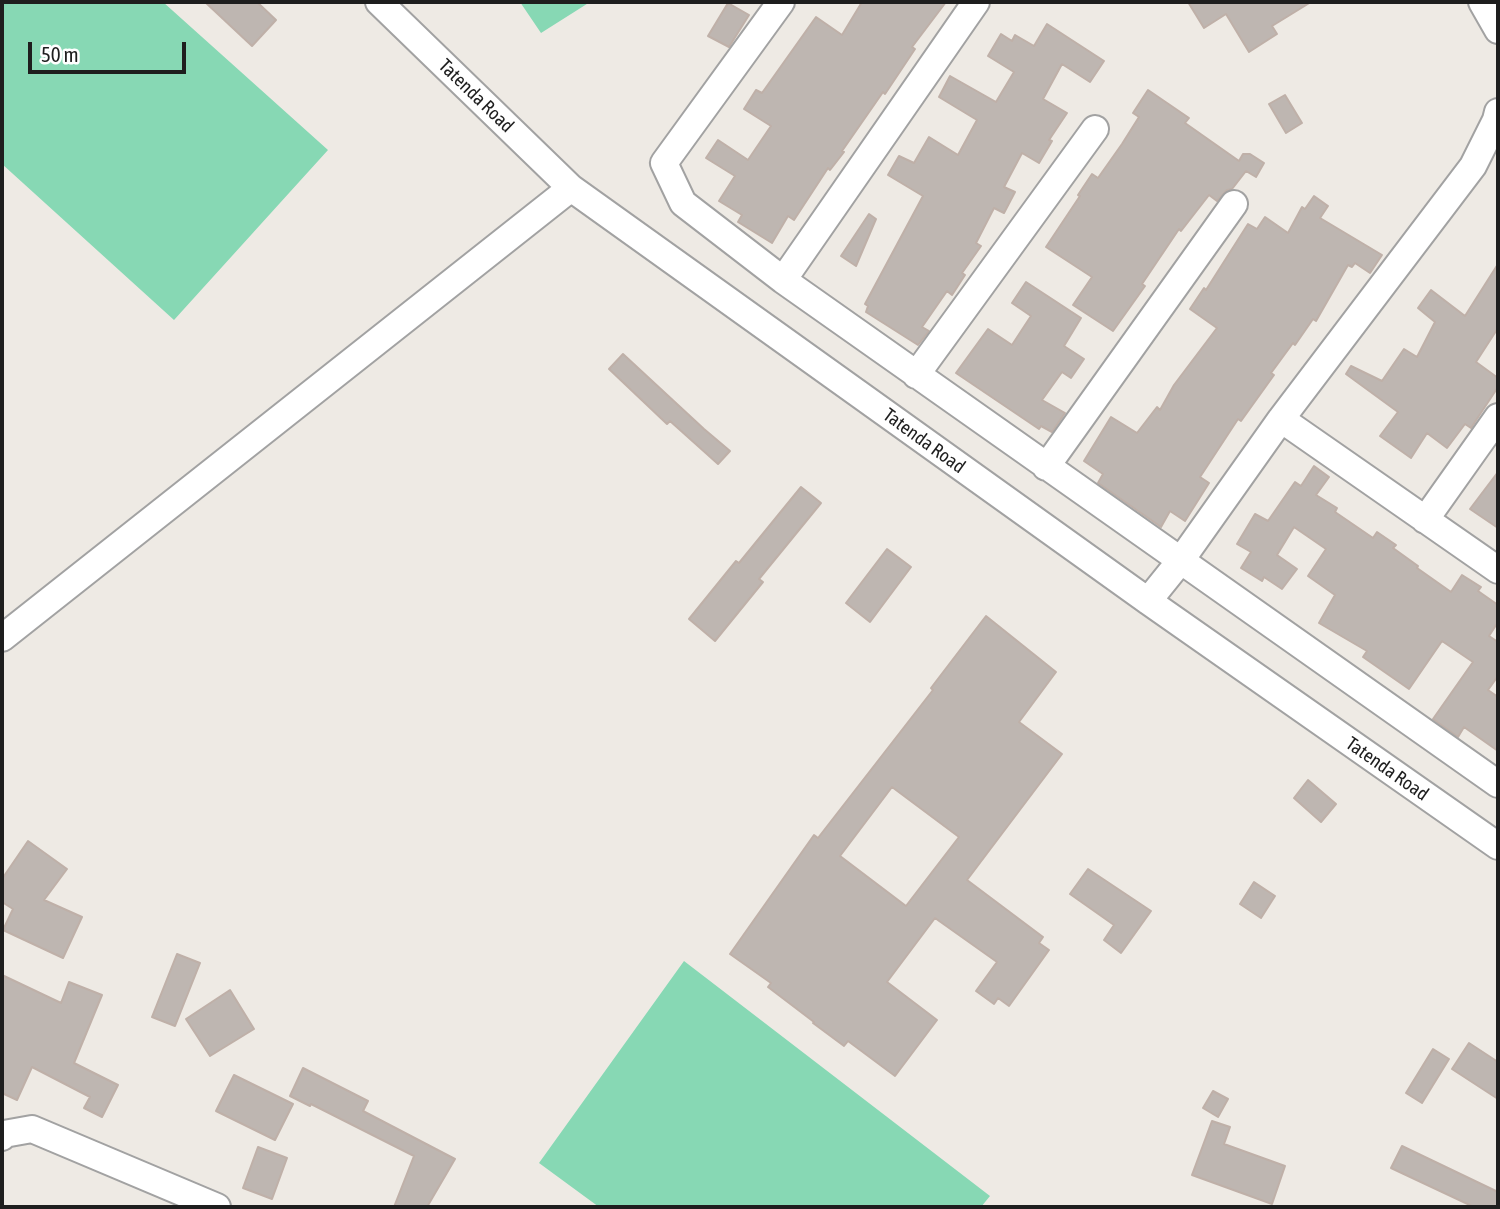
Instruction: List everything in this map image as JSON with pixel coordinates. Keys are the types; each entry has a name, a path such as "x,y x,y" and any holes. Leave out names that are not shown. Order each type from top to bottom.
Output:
{"street":[{"name":"Tatenda Road","path":"379,2 571,188 1149,601 1498,846"},
{"path":"780,2 664,163 683,203 783,280 916,376 1498,784"},
{"path":"783,280 976,2"},
{"path":"1482,2 1498,30"},
{"path":"1149,601 1281,419 1473,166 1498,111"},
{"path":"916,376 1095,129"},
{"path":"2,638 571,188"},
{"path":"1046,467 1234,204"},
{"path":"1425,520 1498,417"},
{"path":"1281,419 1498,570"},
{"path":"2,1137 4,1134 32,1129 217,1207"}],"green space":[{"path":"2,2 163,2 328,150 174,320 2,164"},
{"path":"520,2 590,2 541,33"},
{"path":"684,961 990,1196 981,1207 599,1207 539,1163"}],"building":[{"path":"205,2 257,2 276,20 252,46"},
{"path":"862,2 946,2 912,47 915,49 842,151 844,152 830,170 828,168 794,220 788,216 772,243 738,222 742,215 719,201 735,176 706,158 718,140 748,160 771,126 744,109 756,90 762,93 816,17 842,35"},
{"path":"1188,2 1311,2 1272,26 1277,34 1249,52 1226,14 1204,28"},
{"path":"728,3 749,15 729,47 708,36"},
{"path":"1047,24 1104,61 1090,82 1062,64 1043,99 1067,113 1049,140 1052,141 1039,163 1022,153 1004,187 1015,192 1004,213 994,208 976,243 981,246 962,273 965,275 952,295 947,291 922,327 929,331 918,345 866,312 868,306 865,304 923,196 888,175 899,156 914,163 929,137 958,155 977,120 939,97 950,76 996,102 1014,72 988,56 1001,34 1012,41 1015,35 1034,46"},
{"path":"1148,90 1189,118 1185,123 1239,161 1243,154 1250,154 1264,163 1256,177 1246,171 1232,189 1227,190 1217,201 1209,195 1181,231 1179,229 1142,284 1145,286 1113,331 1073,305 1092,277 1046,247 1092,174 1098,178 1122,144 1139,117 1133,113"},
{"path":"1285,95 1302,123 1286,133 1269,104"},
{"path":"1314,196 1328,206 1320,218 1382,255 1370,273 1355,263 1352,267 1348,265 1316,321 1313,319 1295,345 1293,343 1271,373 1274,375 1241,421 1238,419 1200,477 1209,483 1185,521 1170,511 1161,527 1098,483 1103,474 1084,461 1111,417 1137,433 1157,407 1160,410 1174,385 1217,328 1190,309 1204,288 1206,290 1248,224 1257,229 1265,217 1288,233 1302,207 1305,209"},
{"path":"869,214 876,219 856,266 841,256"},
{"path":"1498,264 1498,328 1476,362 1498,378 1498,387 1471,428 1465,424 1447,448 1427,433 1411,458 1380,436 1398,412 1346,374 1351,366 1382,381 1404,349 1417,357 1435,322 1418,308 1431,290 1465,316"},
{"path":"1026,282 1081,318 1064,346 1084,359 1071,378 1062,372 1042,400 1065,413 1052,432 1041,426 1039,429 956,373 988,329 1012,345 1031,316 1012,303"},
{"path":"623,354 730,451 718,464 670,421 667,424 609,369"},
{"path":"1314,466 1329,477 1316,495 1337,508 1335,512 1373,538 1377,532 1396,545 1393,548 1451,592 1462,575 1481,587 1478,591 1498,605 1498,622 1489,636 1498,642 1498,676 1488,690 1498,697 1498,751 1464,727 1458,737 1433,719 1473,662 1442,641 1409,689 1363,657 1367,651 1319,623 1335,595 1308,576 1326,549 1294,527 1277,555 1297,569 1282,589 1264,577 1262,581 1241,568 1251,552 1237,544 1255,514 1268,521 1295,482 1301,486"},
{"path":"1498,472 1498,528 1470,509"},
{"path":"801,487 821,503 759,579 763,582 715,641 689,619"},
{"path":"887,549 911,567 870,622 846,603"},
{"path":"986,616 1056,672 1019,722 1062,754 967,880 1043,937 1039,943 1049,950 1009,1006 998,998 994,1004 976,991 997,962 935,918 887,982 937,1020 895,1076 848,1041 844,1046 768,987 771,983 730,954 814,835 818,838 933,690 931,688","holes":["892,787 959,837 906,906 840,856"]},
{"path":"1308,780 1336,804 1321,822 1294,798"},
{"path":"28,841 67,869 44,900 82,917 63,958 3,930 13,909 2,902 2,879"},
{"path":"1088,869 1151,911 1121,953 1104,940 1114,925 1070,894"},
{"path":"1254,882 1275,896 1261,918 1240,904"},
{"path":"177,954 200,963 175,1026 152,1017"},
{"path":"2,975 61,1003 69,982 102,995 74,1063 118,1085 102,1117 84,1108 90,1097 32,1067 17,1100 2,1093"},
{"path":"230,990 254,1029 210,1056 186,1019"},
{"path":"1469,1043 1498,1062 1498,1099 1452,1069"},
{"path":"1433,1049 1449,1059 1422,1103 1406,1093"},
{"path":"303,1068 368,1101 363,1111 455,1159 427,1207 394,1207 414,1156 290,1096"},
{"path":"234,1075 293,1104 275,1140 216,1111"},
{"path":"1213,1091 1228,1099 1218,1117 1203,1108"},
{"path":"1212,1121 1230,1127 1224,1144 1285,1166 1272,1204 1192,1175"},
{"path":"1402,1146 1498,1192 1498,1207 1474,1207 1391,1168"},
{"path":"258,1147 287,1158 272,1199 243,1188"}]}
